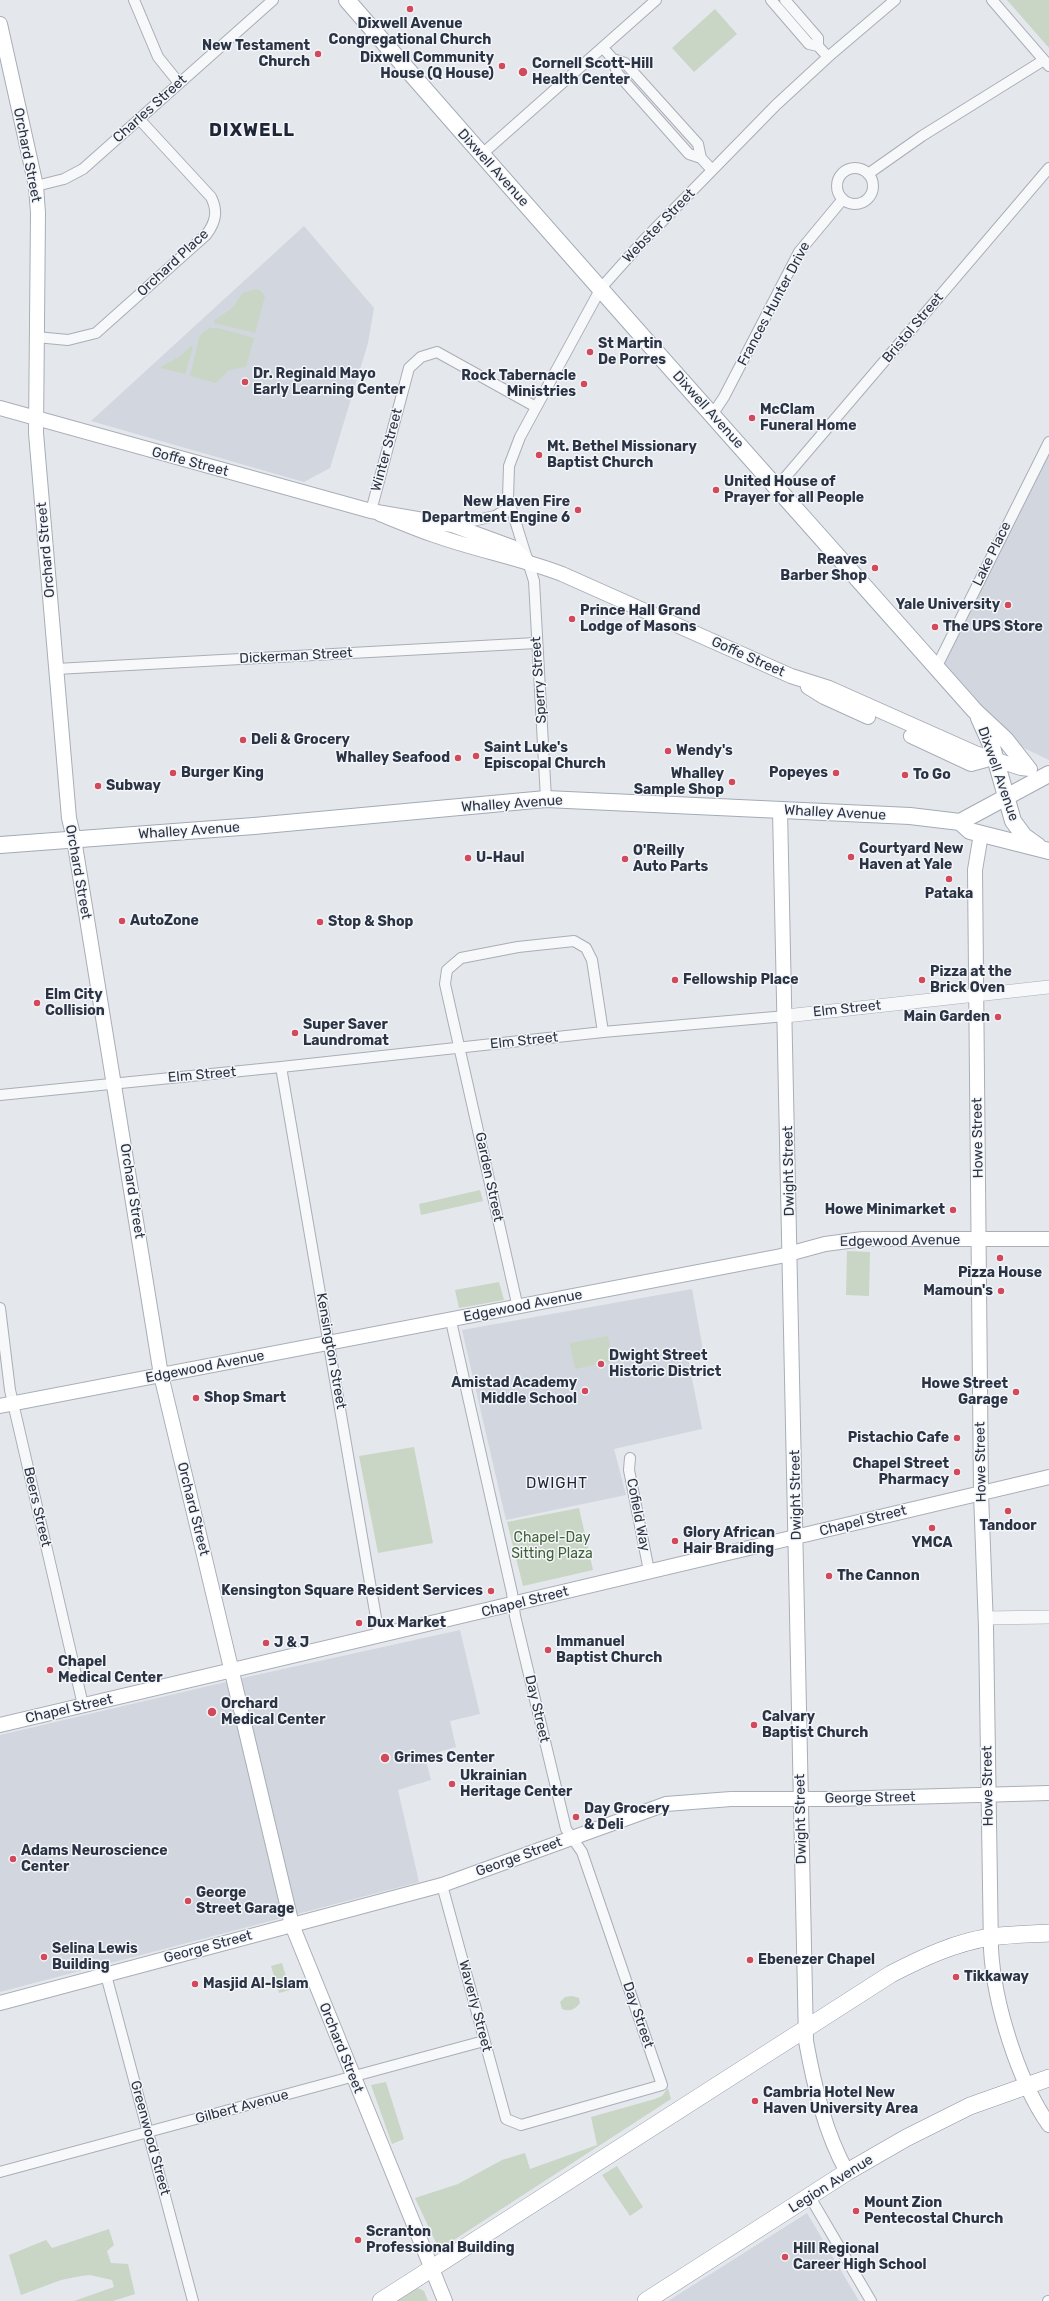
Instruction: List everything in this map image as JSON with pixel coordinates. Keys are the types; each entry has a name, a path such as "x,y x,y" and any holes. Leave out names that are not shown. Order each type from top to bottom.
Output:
{"highway":[{"path":"381,2301 870,1986 911,1964 964,1943 991,1937 1049,1933"},
{"name":"Legion Avenue","path":"646,2301 848,2172 944,2118 970,2106 1049,2078"}],"main road":[{"name":"Dixwell Avenue","path":"347,0 481,156 601,288 975,711 1040,774"},
{"name":"Orchard Street","path":"0,24 36,186 38,212 36,418 69,818 74,839 161,1376 292,1925 445,2301"},
{"name":"Goffe Street","path":"0,408 375,512 434,535 505,557 528,562 562,574 791,676 829,688 968,750 1040,774"},
{"name":"Goffe Street","path":"375,512 452,525 512,547 528,562"},
{"name":"Dixwell Avenue","path":"975,711 992,748 1013,821 1017,829 1046,850"},
{"path":"960,822 1006,798 1040,774"},
{"name":"Whalley Avenue","path":"0,845 254,826 546,800 910,816 960,822 970,831 1046,850"},
{"name":"Dwight Street","path":"780,810 786,1016 806,2027 811,2066 824,2117 834,2147 848,2172"},
{"name":"Howe Street","path":"981,834 975,870 976,995 981,1493 986,1618 991,1937 994,1982 1011,2043 1026,2086 1035,2106 1049,2125"},
{"name":"Edgewood Avenue","path":"7,1404 518,1308 790,1254 825,1244 863,1239 1049,1239"},
{"name":"Chapel Street","path":"0,1725 232,1672 649,1571 796,1538 1049,1477"},
{"name":"George Street","path":"0,2003 106,1976 442,1885 666,1804 730,1800 1049,1793"}],"street":[{"path":"134,0 158,56 179,83"},
{"name":"Charles Street","path":"36,186 77,173 140,120 179,83 273,0"},
{"path":"481,156 656,0"},
{"path":"771,0 810,44 818,46 828,57"},
{"path":"784,0 818,38 818,46"},
{"name":"Webster Street","path":"528,562 509,508 507,487 509,466 520,437 601,288 712,170 776,106 828,57 895,0"},
{"path":"868,174 922,136 1046,63 992,0"},
{"path":"603,48 613,59 617,74 689,154 701,158 712,170"},
{"name":"Orchard Place","path":"36,337 68,340 96,333 206,235 214,222 214,205 211,197 140,120"},
{"path":"852,168 858,168 868,174 873,185 869,197 861,202 855,203 843,199 837,188 842,174 852,168"},
{"name":"Bristol Street","path":"778,487 1049,168"},
{"name":"Frances Hunter Drive","path":"712,415 724,397 799,252 843,199"},
{"name":"Winter Street","path":"375,512 409,368 421,357 437,352 536,407"},
{"name":"Lake Place","path":"936,666 1049,442"},
{"path":"452,525 489,518 509,508"},
{"name":"Sperry Street","path":"528,562 534,581 536,643 546,800"},
{"name":"Dickerman Street","path":"56,669 536,643"},
{"name":"Garden Street","path":"518,1308 445,984 447,970 461,958 554,943 574,942 586,948 592,960 604,1032"},
{"name":"Elm Street","path":"0,1095 281,1067 604,1032 786,1016 1049,987"},
{"name":"Kensington Street","path":"281,1067 330,1344 379,1636"},
{"name":"Beers Street","path":"0,1308 7,1404 83,1706"},
{"name":"Day Street","path":"451,1321 566,1829 582,1852 662,2085 521,2125 514,2124"},
{"name":"Cofield Way","path":"630,1458 629,1470 649,1571"},
{"path":"986,1618 1049,1617"},
{"name":"Waverly Street","path":"442,1885 506,2119 514,2124"},
{"name":"Greenwood Street","path":"106,1976 193,2301"},
{"name":"Gilbert Avenue","path":"0,2172 484,2042"},
{"path":"810,2197 871,2301"}],"shaded area":[{"name":"Dr. Reginald Mayo Early Learning Center","path":"304,226 374,308 368,343 330,468 304,482 91,421"},
{"name":"Yale University","path":"1049,442 1049,760 1005,739 937,666"},
{"name":"Amistad Academy Middle School","path":"692,1289 703,1350 687,1353 702,1429 614,1449 626,1495 506,1520 462,1330"},
{"path":"460,1630 480,1714 450,1721 456,1747 425,1756 431,1780 398,1790 419,1882 0,1992 0,1735 247,1677"},
{"name":"Hill Regional Career High School","path":"807,2213 859,2301 668,2301"}],"green space":[{"path":"1007,0 1049,0 1049,48"},
{"path":"715,9 737,34 694,72 672,48"},
{"path":"256,289 262,292 265,296 255,333 214,323 214,321 232,308 243,293"},
{"path":"210,328 218,328 254,338 246,367 229,370 216,383 190,376 199,338 202,333"},
{"path":"191,346 193,348 185,374 161,368 179,357"},
{"path":"480,1190 483,1201 421,1215 419,1204"},
{"path":"847,1251 870,1252 869,1296 846,1295"},
{"path":"499,1282 504,1300 459,1308 455,1290"},
{"path":"608,1336 613,1361 575,1369 570,1343"},
{"path":"414,1447 433,1543 378,1553 359,1456"},
{"name":"Chapel-Day Sitting Plaza","path":"579,1508 593,1570 523,1586 507,1522"},
{"path":"282,1963 290,1990 279,1993 271,1966"},
{"path":"572,1996 579,1998 580,2003 572,2010 562,2009 560,2002 565,1997"},
{"path":"386,2082 404,2139 392,2144 371,2085"},
{"path":"668,2088 671,2099 443,2247 437,2245 415,2198 458,2184 502,2160 525,2153 530,2169 597,2145 591,2117 655,2099 662,2096"},
{"path":"617,2166 643,2207 630,2216 602,2175"},
{"path":"109,2229 114,2245 107,2251 111,2263 128,2264 135,2294 113,2301 74,2301 114,2287 112,2280 90,2275 61,2280 21,2295 9,2255 46,2240 52,2248"},
{"path":"418,2288 424,2291 428,2301 397,2301"}],"place":[{"name":"Dixwell Avenue Congregational Church","path":"410,9"},
{"name":"New Testament Church","path":"318,54"},
{"name":"Dixwell Community House (Q House)","path":"502,66"},
{"name":"Cornell Scott-Hill Health Center","path":"523,72"},
{"name":"St Martin De Porres","path":"590,352"},
{"name":"Dr. Reginald Mayo Early Learning Center","path":"245,382"},
{"name":"Rock Tabernacle Ministries","path":"584,384"},
{"name":"McClam Funeral Home","path":"752,418"},
{"name":"Mt. Bethel Missionary Baptist Church","path":"539,455"},
{"name":"United House of Prayer for all People","path":"716,490"},
{"name":"New Haven Fire Department Engine 6","path":"578,510"},
{"name":"Reaves Barber Shop","path":"875,568"},
{"name":"Yale University","path":"1008,605"},
{"name":"Prince Hall Grand Lodge of Masons","path":"572,619"},
{"name":"The UPS Store","path":"935,627"},
{"name":"Deli & Grocery","path":"243,740"},
{"name":"Wendy's","path":"668,751"},
{"name":"Saint Luke's Episcopal Church","path":"476,756"},
{"name":"Whalley Seafood","path":"458,758"},
{"name":"Burger King","path":"173,773"},
{"name":"Popeyes","path":"836,773"},
{"name":"To Go","path":"905,775"},
{"name":"Whalley Sample Shop","path":"732,782"},
{"name":"Subway","path":"98,786"},
{"name":"Courtyard New Haven at Yale","path":"851,857"},
{"name":"U-Haul","path":"468,858"},
{"name":"O'Reilly Auto Parts","path":"625,859"},
{"name":"Pataka","path":"949,879"},
{"name":"AutoZone","path":"122,921"},
{"name":"Stop & Shop","path":"320,922"},
{"name":"Fellowship Place","path":"675,980"},
{"name":"Pizza at the Brick Oven","path":"922,980"},
{"name":"Elm City Collision","path":"37,1003"},
{"name":"Main Garden","path":"998,1017"},
{"name":"Super Saver Laundromat","path":"295,1033"},
{"name":"Howe Minimarket","path":"953,1210"},
{"name":"Pizza House","path":"1000,1258"},
{"name":"Mamoun's","path":"1001,1291"},
{"name":"Dwight Street Historic District","path":"601,1364"},
{"name":"Amistad Academy Middle School","path":"585,1391"},
{"name":"Howe Street Garage","path":"1016,1392"},
{"name":"Shop Smart","path":"196,1398"},
{"name":"Pistachio Cafe","path":"957,1438"},
{"name":"Chapel Street Pharmacy","path":"957,1472"},
{"name":"Tandoor","path":"1008,1511"},
{"name":"YMCA","path":"932,1528"},
{"name":"Glory African Hair Braiding","path":"675,1541"},
{"name":"The Cannon","path":"829,1576"},
{"name":"Kensington Square Resident Services","path":"491,1591"},
{"name":"Dux Market","path":"359,1623"},
{"name":"J & J","path":"266,1643"},
{"name":"Immanuel Baptist Church","path":"548,1650"},
{"name":"Chapel Medical Center","path":"50,1670"},
{"name":"Orchard Medical Center","path":"212,1712"},
{"name":"Calvary Baptist Church","path":"754,1725"},
{"name":"Grimes Center","path":"385,1758"},
{"name":"Ukrainian Heritage Center","path":"452,1784"},
{"name":"Day Grocery & Deli","path":"576,1817"},
{"name":"Adams Neuroscience Center","path":"13,1859"},
{"name":"George Street Garage","path":"188,1901"},
{"name":"Selina Lewis Building","path":"44,1957"},
{"name":"Ebenezer Chapel","path":"750,1960"},
{"name":"Tikkaway","path":"956,1977"},
{"name":"Masjid Al-Islam","path":"195,1984"},
{"name":"Cambria Hotel New Haven University Area","path":"755,2101"},
{"name":"Mount Zion Pentecostal Church","path":"856,2211"},
{"name":"Scranton Professional Building","path":"358,2240"},
{"name":"Hill Regional Career High School","path":"785,2257"}],"district":[{"name":"DIXWELL","path":"252,131"},
{"name":"DWIGHT","path":"557,1484"}]}
